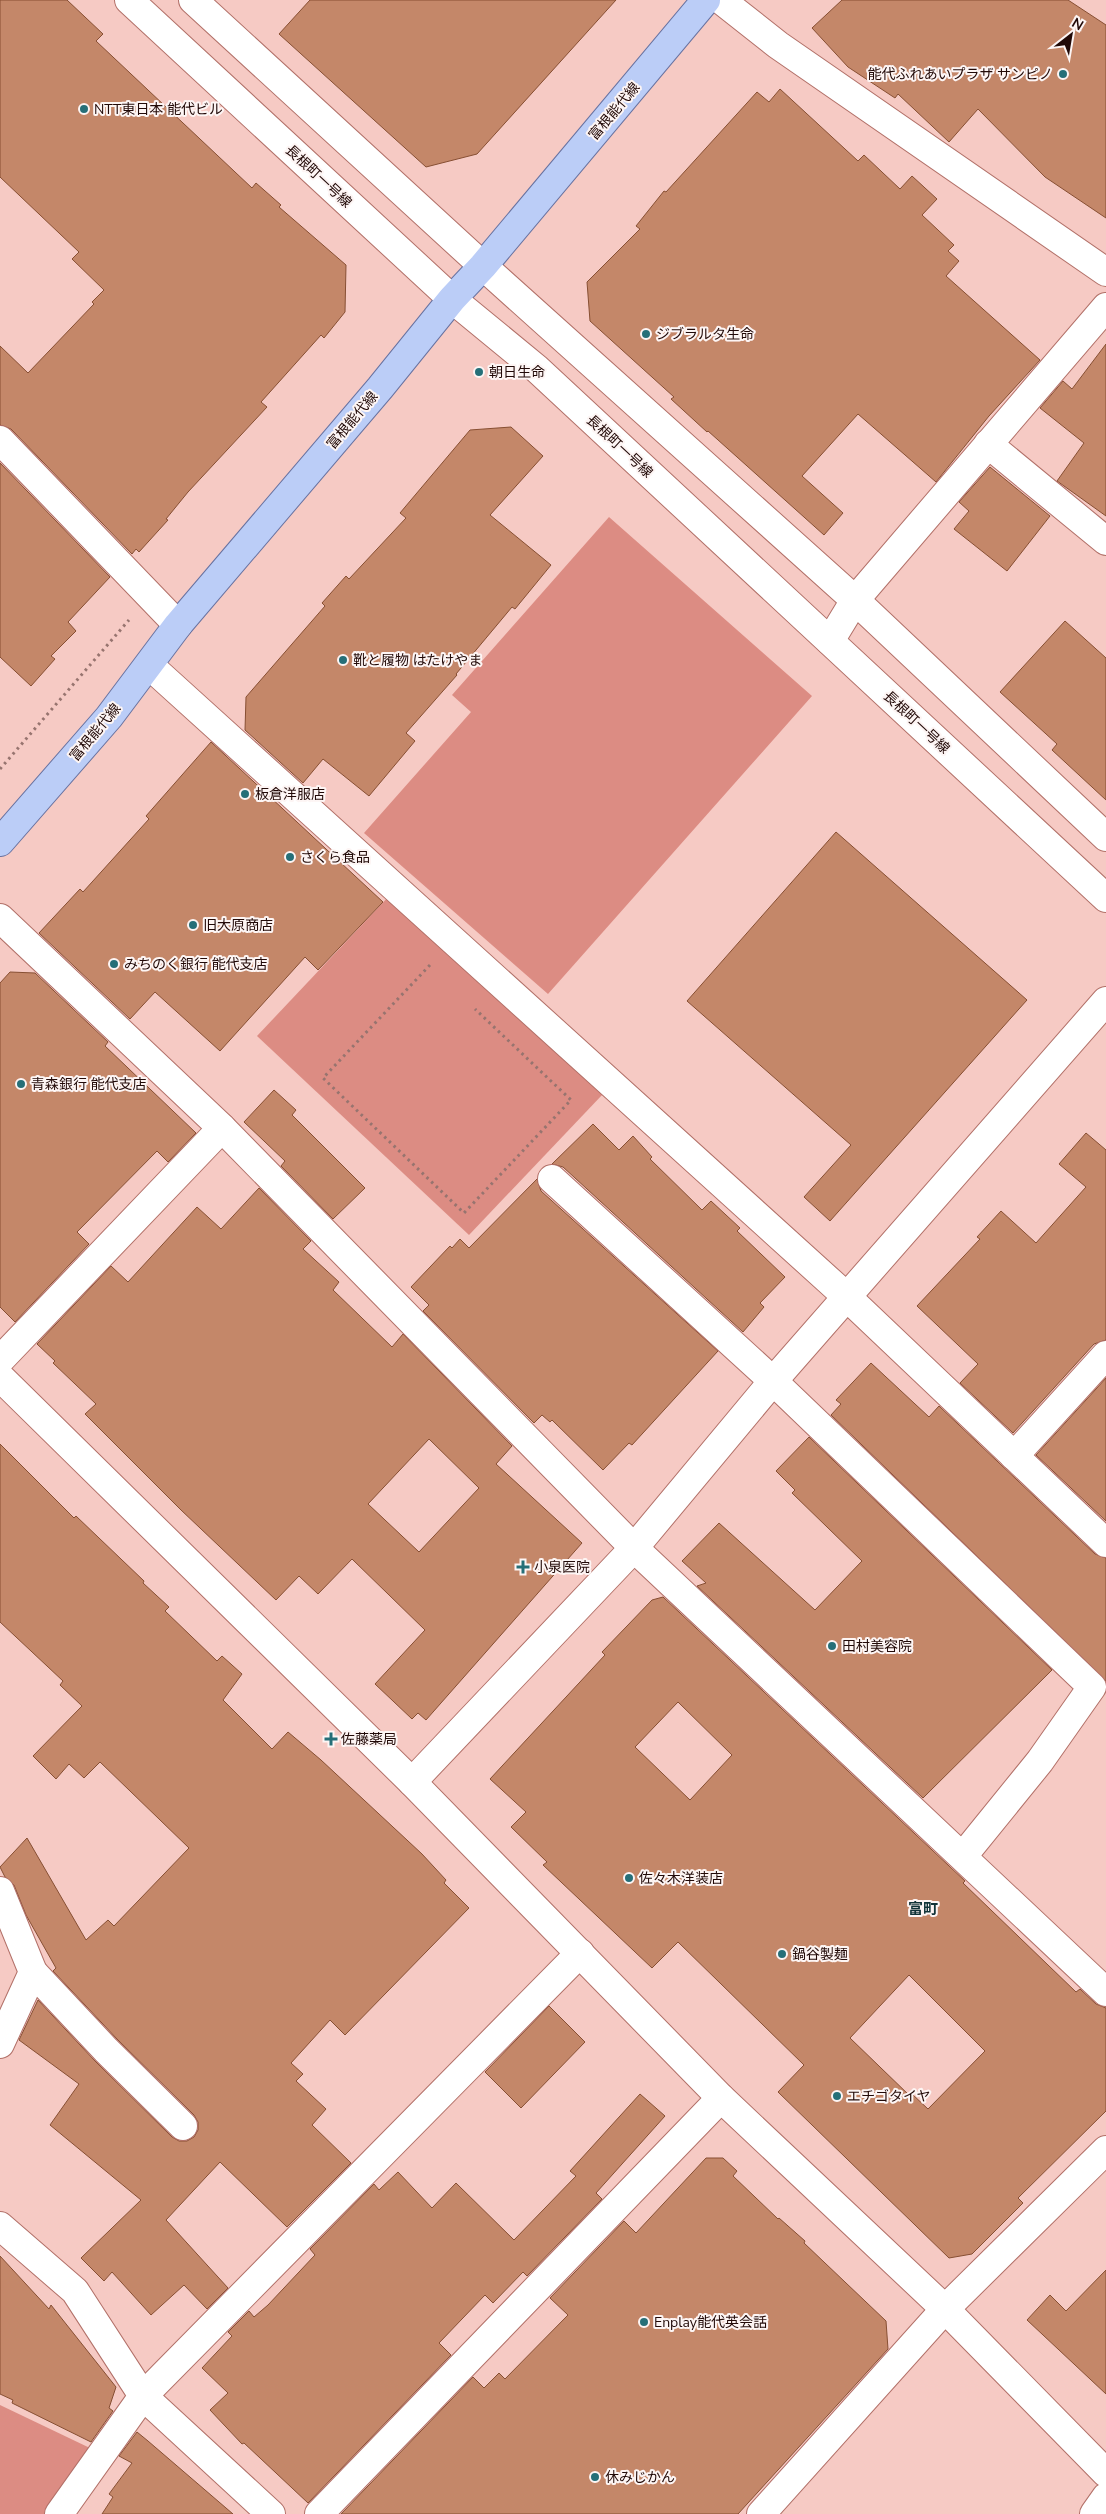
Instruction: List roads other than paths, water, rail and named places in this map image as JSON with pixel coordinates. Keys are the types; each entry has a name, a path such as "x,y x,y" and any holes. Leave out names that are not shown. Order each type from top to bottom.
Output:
{"main road":[{"name":"富根能代線","path":"0,842 109,717 178,625 380,388 452,299 484,266 706,0"}],"street":[{"name":"長根町一号線","path":"129,0 452,299 536,368 1106,898"},
{"path":"193,0 484,266 855,600 1106,837"},
{"path":"722,0 787,50 1106,272"},
{"path":"830,641 855,600 1106,307"},
{"path":"0,440 178,625"},
{"path":"988,444 1106,541"},
{"path":"149,665 847,1297 1106,1543"},
{"path":"0,918 222,1128 634,1548 1106,1992"},
{"path":"412,1782 634,1548 773,1381 1106,1002"},
{"path":"222,1128 2,1380 412,1782 721,2098 945,2309 1106,2473"},
{"path":"552,1179 773,1381 1092,1687 1040,1761 963,1856"},
{"path":"1014,1456 1106,1355"},
{"path":"0,1892 33,1972 106,2050 183,2126"},
{"path":"59,2514 143,2396 580,1953"},
{"path":"0,2044 33,1972"},
{"path":"319,2514 721,2098"},
{"path":"761,2514 945,2309 1106,2150"},
{"path":"0,2226 75,2291 143,2396 271,2514"},
{"path":"1094,2514 1106,2497"}],"place":[{"name":"能代ふれあいプラザ サンピノ","path":"1063,74"},
{"name":"NTT東日本 能代ビル","path":"84,109"},
{"name":"ジブラルタ生命","path":"646,334"},
{"name":"朝日生命","path":"479,372"},
{"name":"靴と履物 はたけやま","path":"343,660"},
{"name":"板倉洋服店","path":"245,794"},
{"name":"さくら食品","path":"290,857"},
{"name":"旧大原商店","path":"193,925"},
{"name":"みちのく銀行 能代支店","path":"114,964"},
{"name":"青森銀行 能代支店","path":"21,1084"},
{"name":"小泉医院","path":"523,1567"},
{"name":"田村美容院","path":"832,1646"},
{"name":"佐藤薬局","path":"331,1739"},
{"name":"佐々木洋装店","path":"629,1878"},
{"name":"鍋谷製麺","path":"782,1954"},
{"name":"エチゴタイヤ","path":"837,2096"},
{"name":"Enplay能代英会話","path":"644,2322"},
{"name":"休みじかん","path":"595,2477"}],"district":[{"name":"富町","path":"923,1909"}]}
